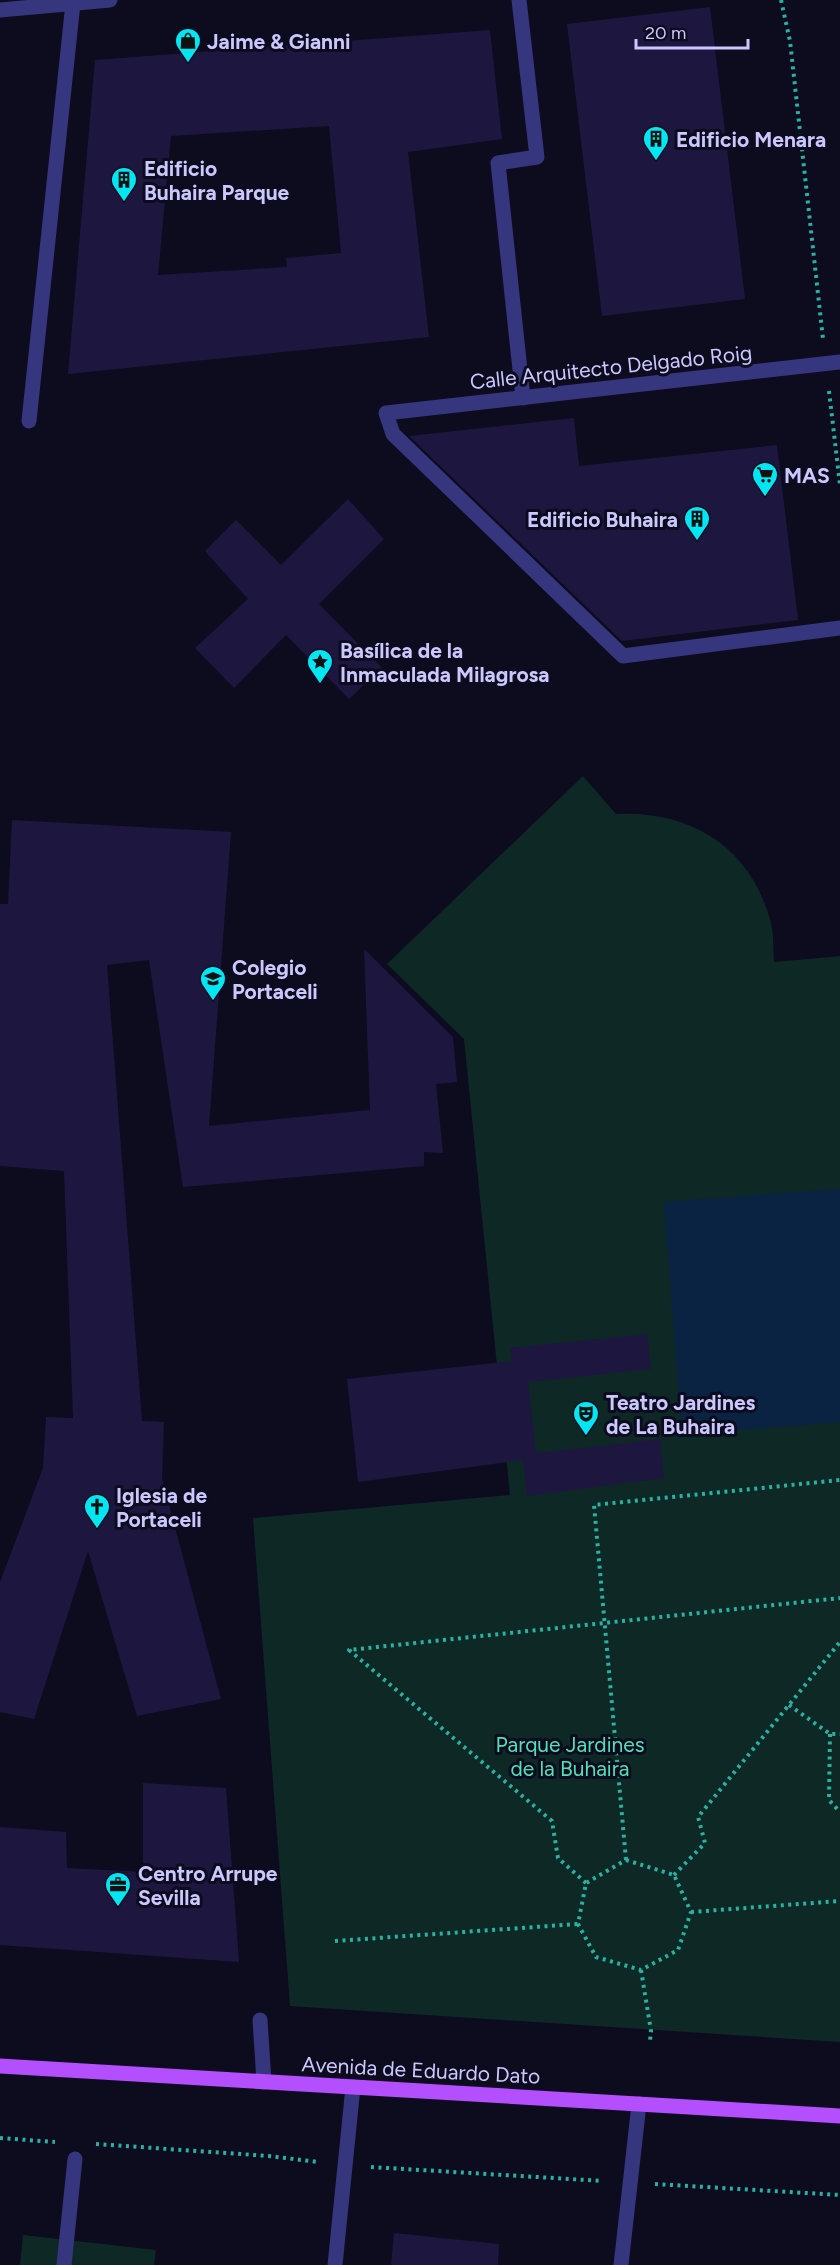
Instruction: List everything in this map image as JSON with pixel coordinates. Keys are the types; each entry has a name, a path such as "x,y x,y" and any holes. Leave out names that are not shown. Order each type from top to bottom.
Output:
{"main road":[{"name":"Avenida de Eduardo Dato","path":"0,2066 840,2116"}],"street":[{"path":"0,10 110,0"},
{"path":"519,0 537,158 498,163 523,398"},
{"path":"29,421 73,3"},
{"name":"Calle Arquitecto Delgado Roig","path":"833,363 386,413 393,434 623,656 840,628"},
{"path":"260,2020 264,2082"},
{"path":"335,2265 352,2087"},
{"path":"621,2265 639,2104"},
{"path":"64,2265 75,2159"}],"path":[{"path":"781,0 790,41 833,363 840,485"},
{"path":"626,1860 594,1505 840,1480"},
{"path":"586,1882 558,1858 552,1821 349,1650 840,1598"},
{"path":"674,1875 705,1843 698,1817 840,1642"},
{"path":"789,1705 830,1734 840,1734"},
{"path":"830,1734 829,1800 840,1812"},
{"path":"626,1860 674,1875 691,1912 678,1950 641,1970 596,1957 578,1924 586,1882 626,1860"},
{"path":"691,1912 840,1900"},
{"path":"335,1941 578,1924"},
{"path":"641,1970 651,2031 650,2041"},
{"path":"0,2138 58,2142"},
{"path":"93,2144 269,2156 320,2162"},
{"path":"362,2166 610,2181"},
{"path":"652,2184 840,2195"}],"green space":[{"name":"Parque Jardines de la Buhaira","path":"583,776 616,814 642,814 667,818 691,826 712,837 730,851 746,870 759,891 771,921 774,962 840,956 840,2042 290,2006 253,1518 510,1495 464,1039 387,964"},
{"path":"23,2235 156,2250 154,2265 20,2265"}],"water":[{"path":"840,1189 840,1422 682,1434 664,1202"}],"building":[{"name":"Edificio Menara","path":"710,7 745,299 602,316 567,24"},
{"name":"Edificio Buhaira Parque","path":"490,30 502,139 408,152 429,337 68,374 95,60","holes":["329,126 341,253 286,258 287,267 158,275 171,136"]},
{"name":"Edificio Buhaira","path":"574,418 579,466 777,445 798,620 622,641 409,436"},
{"path":"348,499 384,539 319,604 382,668 349,699 286,635 234,688 195,648 248,599 205,551 236,520 281,565"},
{"path":"12,820 231,832 209,1126 370,1110 364,949 453,1037 457,1082 436,1084 443,1153 424,1152 424,1166 183,1187 149,960 107,965 142,1421 164,1422 162,1479 221,1699 137,1716 88,1551 34,1719 0,1712 0,1582 43,1468 46,1417 73,1418 64,1171 0,1166 0,904 8,904"},
{"path":"647,1334 651,1369 528,1382 536,1453 660,1439 664,1478 527,1496 523,1460 358,1482 347,1379 512,1361 510,1348"},
{"name":"Centro Arrupe Sevilla","path":"143,1783 226,1788 239,1962 0,1945 0,1827 66,1832 67,1868 143,1872"},
{"path":"394,2233 499,2244 498,2265 391,2265"}],"place":[{"name":"Jaime & Gianni","path":"188,64"},
{"name":"Edificio Menara","path":"656,162"},
{"name":"Edificio Buhaira Parque","path":"124,203"},
{"name":"MAS","path":"765,498"},
{"name":"Edificio Buhaira","path":"697,542"},
{"name":"Basílica de la Inmaculada Milagrosa","path":"320,685"},
{"name":"Colegio Portaceli","path":"213,1002"},
{"name":"Teatro Jardines de La Buhaira","path":"586,1437"},
{"name":"Iglesia de Portaceli","path":"97,1530"},
{"name":"Centro Arrupe Sevilla","path":"118,1908"}]}
